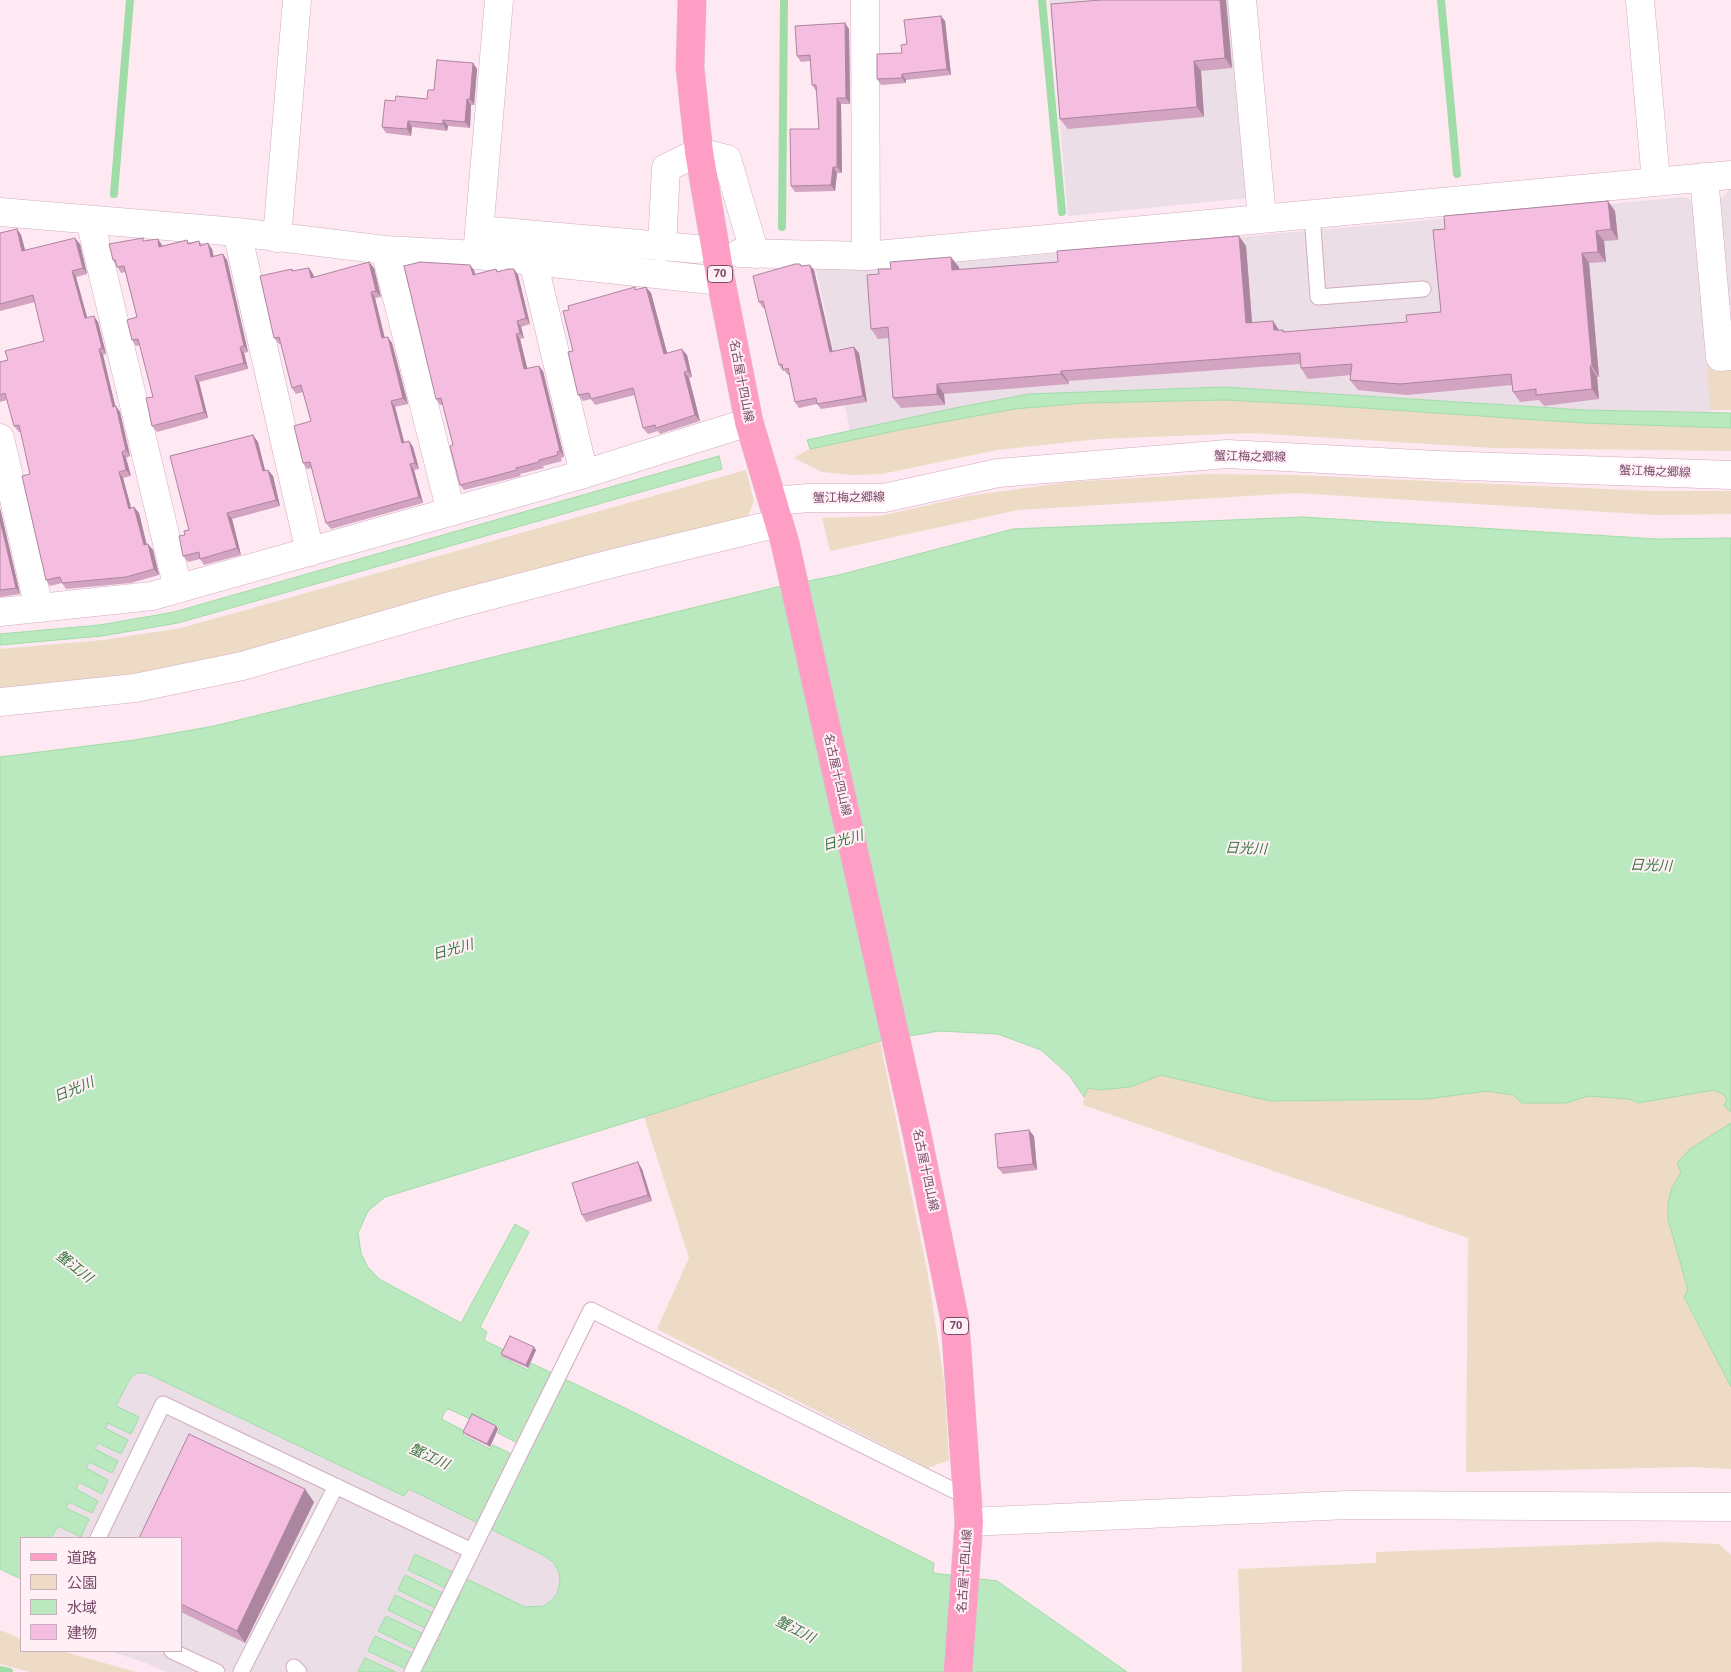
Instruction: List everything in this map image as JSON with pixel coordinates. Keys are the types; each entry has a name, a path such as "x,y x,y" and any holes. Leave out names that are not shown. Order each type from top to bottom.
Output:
{"main road":[{"name":"名古屋十四山線","path":"692,0 690,68 699,152 749,422 779,522 918,1134 956,1321 968,1509 958,1672"}],"street":[{"path":"277,238 297,0"},
{"path":"478,243 499,0"},
{"path":"865,0 866,256"},
{"path":"1242,0 1262,218"},
{"path":"1640,0 1656,181"},
{"path":"662,247 666,168 699,152 727,159 748,254 866,256 1731,175"},
{"path":"1704,177 1720,357 1731,356"},
{"path":"0,212 237,232 385,250 478,243 662,247 696,250"},
{"path":"90,220 178,589"},
{"path":"237,232 310,552"},
{"path":"478,243 534,261 722,281"},
{"path":"385,250 451,512"},
{"path":"534,261 584,474"},
{"path":"0,612 152,596 584,474 749,422"},
{"path":"0,438 39,608"},
{"name":"蟹江梅之郷線","path":"0,702 135,688 242,666 450,606 779,522 809,498 884,498 998,473 1227,454 1436,465 1731,475"},
{"path":"968,1509 1348,1505 1731,1507"}],"lane":[{"path":"1312,214 1318,296 1423,289"},
{"path":"412,1672 591,1310 968,1509"},
{"path":"98,1537 163,1404 472,1551"},
{"path":"241,1672 336,1486"},
{"path":"174,1652 217,1672"}],"shaded area":[{"path":"1049,0 1231,0 1247,198 1068,216"},
{"path":"1731,188 1731,305 1724,305 1715,205"},
{"path":"1686,197 1696,205 1711,413 1584,410 1224,387 1029,394 850,431 816,268 869,270"},
{"path":"137,1373 146,1373 403,1496 408,1489 543,1555 554,1563 559,1572 560,1582 557,1594 544,1606 525,1607 415,1554 408,1570 460,1595 458,1601 405,1575 398,1590 450,1615 448,1621 395,1595 388,1610 441,1636 438,1641 386,1616 431,1656 429,1661 375,1636 412,1672 396,1672 365,1658 358,1672 166,1672 112,1652 182,1652 182,1537 52,1537 58,1526 81,1536 66,1508 69,1502 92,1513 75,1489 79,1482 101,1493 86,1469 89,1462 112,1473 95,1450 98,1443 121,1454 105,1429 108,1422 131,1434 116,1406 131,1377"}],"green space":[{"path":"1707,364 1731,364 1731,410 1710,410"},
{"path":"1225,400 1584,423 1731,428 1731,451 1493,448 1251,433 1099,439 997,450 882,474 850,475 822,472 794,458 810,449 899,430 1014,409 1084,403"},
{"path":"746,470 754,501 747,518 242,658 0,695 0,649 103,640 181,628"},
{"path":"1207,474 1295,475 1651,491 1731,491 1731,514 1656,515 1296,493 1018,510 830,551 822,518 880,516 968,496 1069,482"},
{"path":"880,1041 928,1275 944,1381 949,1460 928,1468 657,1329 689,1258 644,1117"},
{"path":"1161,1075 1270,1101 1427,1099 1487,1091 1566,1103 1588,1096 1630,1099 1638,1103 1714,1090 1723,1094 1727,1099 1724,1106 1731,1112 1731,1123 1681,1172 1672,1188 1668,1219 1688,1290 1684,1298 1731,1387 1731,1469 1691,1467 1466,1472 1468,1238 1083,1105 1088,1088 1099,1090 1130,1087"},
{"path":"1663,1542 1719,1544 1731,1555 1731,1672 1242,1672 1238,1569 1376,1563 1376,1552"},
{"path":"0,1630 20,1639 20,1652 66,1652 136,1672 30,1672 0,1664"}],"water":[{"path":"1224,387 1584,410 1731,413 1731,428 1584,423 1225,400 1084,403 1014,409 899,430 810,449 807,440 1029,394"},
{"path":"719,456 722,469 178,623 102,636 0,645 0,634 100,625 174,612"},
{"path":"1303,517 1657,539 1731,538 1731,1112 1724,1106 1727,1099 1723,1094 1714,1090 1638,1103 1630,1099 1588,1096 1566,1103 1522,1103 1513,1095 1487,1091 1427,1099 1270,1101 1161,1075 1130,1087 1099,1090 1088,1088 1084,1097 1069,1075 1041,1050 998,1034 939,1031 879,1041 644,1117 385,1197 368,1211 358,1233 361,1253 367,1266 379,1279 461,1323 515,1224 529,1232 480,1327 487,1332 484,1340 504,1350 501,1357 528,1370 531,1363 621,1406 934,1563 933,1573 997,1581 1127,1672 412,1672 368,1651 375,1636 429,1661 430,1656 378,1631 386,1616 438,1641 441,1636 388,1610 395,1595 448,1620 450,1615 398,1590 405,1575 457,1600 460,1595 408,1570 415,1554 525,1607 544,1606 557,1594 560,1582 559,1572 554,1563 543,1555 409,1489 404,1496 146,1373 137,1373 131,1377 116,1406 139,1417 131,1434 108,1423 105,1428 128,1440 121,1454 98,1443 95,1449 118,1461 112,1473 89,1462 86,1468 108,1480 102,1494 79,1482 76,1489 98,1501 92,1513 69,1502 66,1508 89,1519 81,1537 58,1526 52,1537 20,1537 20,1579 0,1569 0,757 135,740 214,726 777,587 839,575 1013,529","holes":["449,1409 470,1419 473,1414 500,1428 498,1433 531,1450 526,1461 493,1445 490,1449 463,1435 465,1431 442,1418 445,1411"]},
{"path":"1731,1123 1731,1387 1684,1297 1688,1290 1668,1219 1668,1202 1672,1188 1681,1172 1677,1163 1690,1149"},
{"path":"365,1658 396,1672 358,1672"}],"building":[{"path":"1101,0 1220,0 1225,58 1194,61 1197,107 1060,119 1051,4"},
{"path":"941,16 947,69 902,74 902,78 877,79 877,54 902,53 901,45 907,44 904,20"},
{"path":"845,23 846,98 837,98 837,167 833,167 831,185 791,186 790,129 819,129 816,85 812,85 810,55 797,56 795,26"},
{"path":"437,60 473,63 470,99 467,99 465,122 443,120 443,124 408,121 407,129 382,127 385,100 395,101 396,96 427,99 428,90 434,90"},
{"path":"1608,201 1611,229 1596,231 1598,252 1582,253 1592,366 1590,366 1592,389 1536,395 1536,389 1513,392 1511,374 1400,384 1350,380 1352,364 1301,368 1300,353 1061,371 1061,374 937,384 937,394 893,398 888,327 871,329 867,275 879,274 878,269 891,269 890,262 951,257 952,270 1058,262 1057,251 1239,236 1246,323 1273,321 1274,330 1283,330 1283,332 1407,322 1406,315 1441,312 1433,230 1445,229 1444,216"},
{"path":"17,229 22,251 75,238 83,268 72,271 85,318 94,316 102,348 99,349 113,407 116,406 126,450 122,452 126,470 119,472 129,509 134,507 144,545 148,544 154,569 126,577 62,583 60,577 46,580 22,476 30,474 19,425 14,426 5,393 0,395 0,362 8,360 5,351 44,341 33,295 0,304 0,233"},
{"path":"143,238 143,241 158,239 159,247 187,240 188,244 199,241 200,246 208,243 211,257 223,254 244,346 240,347 244,363 195,376 204,412 152,426 146,398 153,397 138,339 132,340 127,320 137,317 124,266 117,267 109,244"},
{"path":"369,262 376,291 371,292 382,338 388,337 403,398 391,401 402,443 409,441 415,463 410,464 419,497 326,523 310,462 303,463 294,426 311,421 301,385 292,388 279,337 274,338 260,276 292,269 292,271 309,268 311,278"},
{"path":"420,262 470,265 473,275 496,269 497,272 514,269 526,318 517,321 520,333 516,334 524,369 539,366 560,451 557,452 558,455 516,468 517,470 460,485 450,446 453,445 441,398 436,399 404,266"},
{"path":"800,264 801,266 810,265 830,352 854,347 863,396 817,404 816,398 795,402 788,368 783,370 782,364 779,365 763,301 759,302 753,276"},
{"path":"635,287 635,290 646,287 664,354 682,349 688,371 684,372 695,415 656,428 655,425 643,428 633,388 591,399 589,393 578,395 568,352 573,351 563,311 569,310 568,306"},
{"path":"253,435 263,471 268,470 276,500 227,513 237,548 200,559 199,552 183,556 179,536 185,535 184,531 189,530 170,456"},
{"path":"0,520 16,588 0,590"},
{"path":"1029,1130 1033,1164 998,1168 995,1134"},
{"path":"638,1162 648,1195 582,1215 572,1183"},
{"path":"510,1336 534,1347 526,1365 501,1354"},
{"path":"472,1414 496,1426 487,1444 463,1432"},
{"path":"189,1434 305,1489 237,1631 182,1604 182,1537 139,1537"}],"waterway":[{"path":"114,194 130,0"},
{"path":"782,227 784,0"},
{"path":"1042,0 1062,212"},
{"path":"1441,0 1457,174"},
{"path":"0,1670 9,1672"}],"water label":[{"name":"日光川","path":"843,841"},
{"name":"日光川","path":"1246,849"},
{"name":"日光川","path":"1651,866"},
{"name":"日光川","path":"453,950"},
{"name":"日光川","path":"74,1090"},
{"name":"蟹江川","path":"74,1267"},
{"name":"蟹江川","path":"429,1457"},
{"name":"蟹江川","path":"795,1630"}]}
